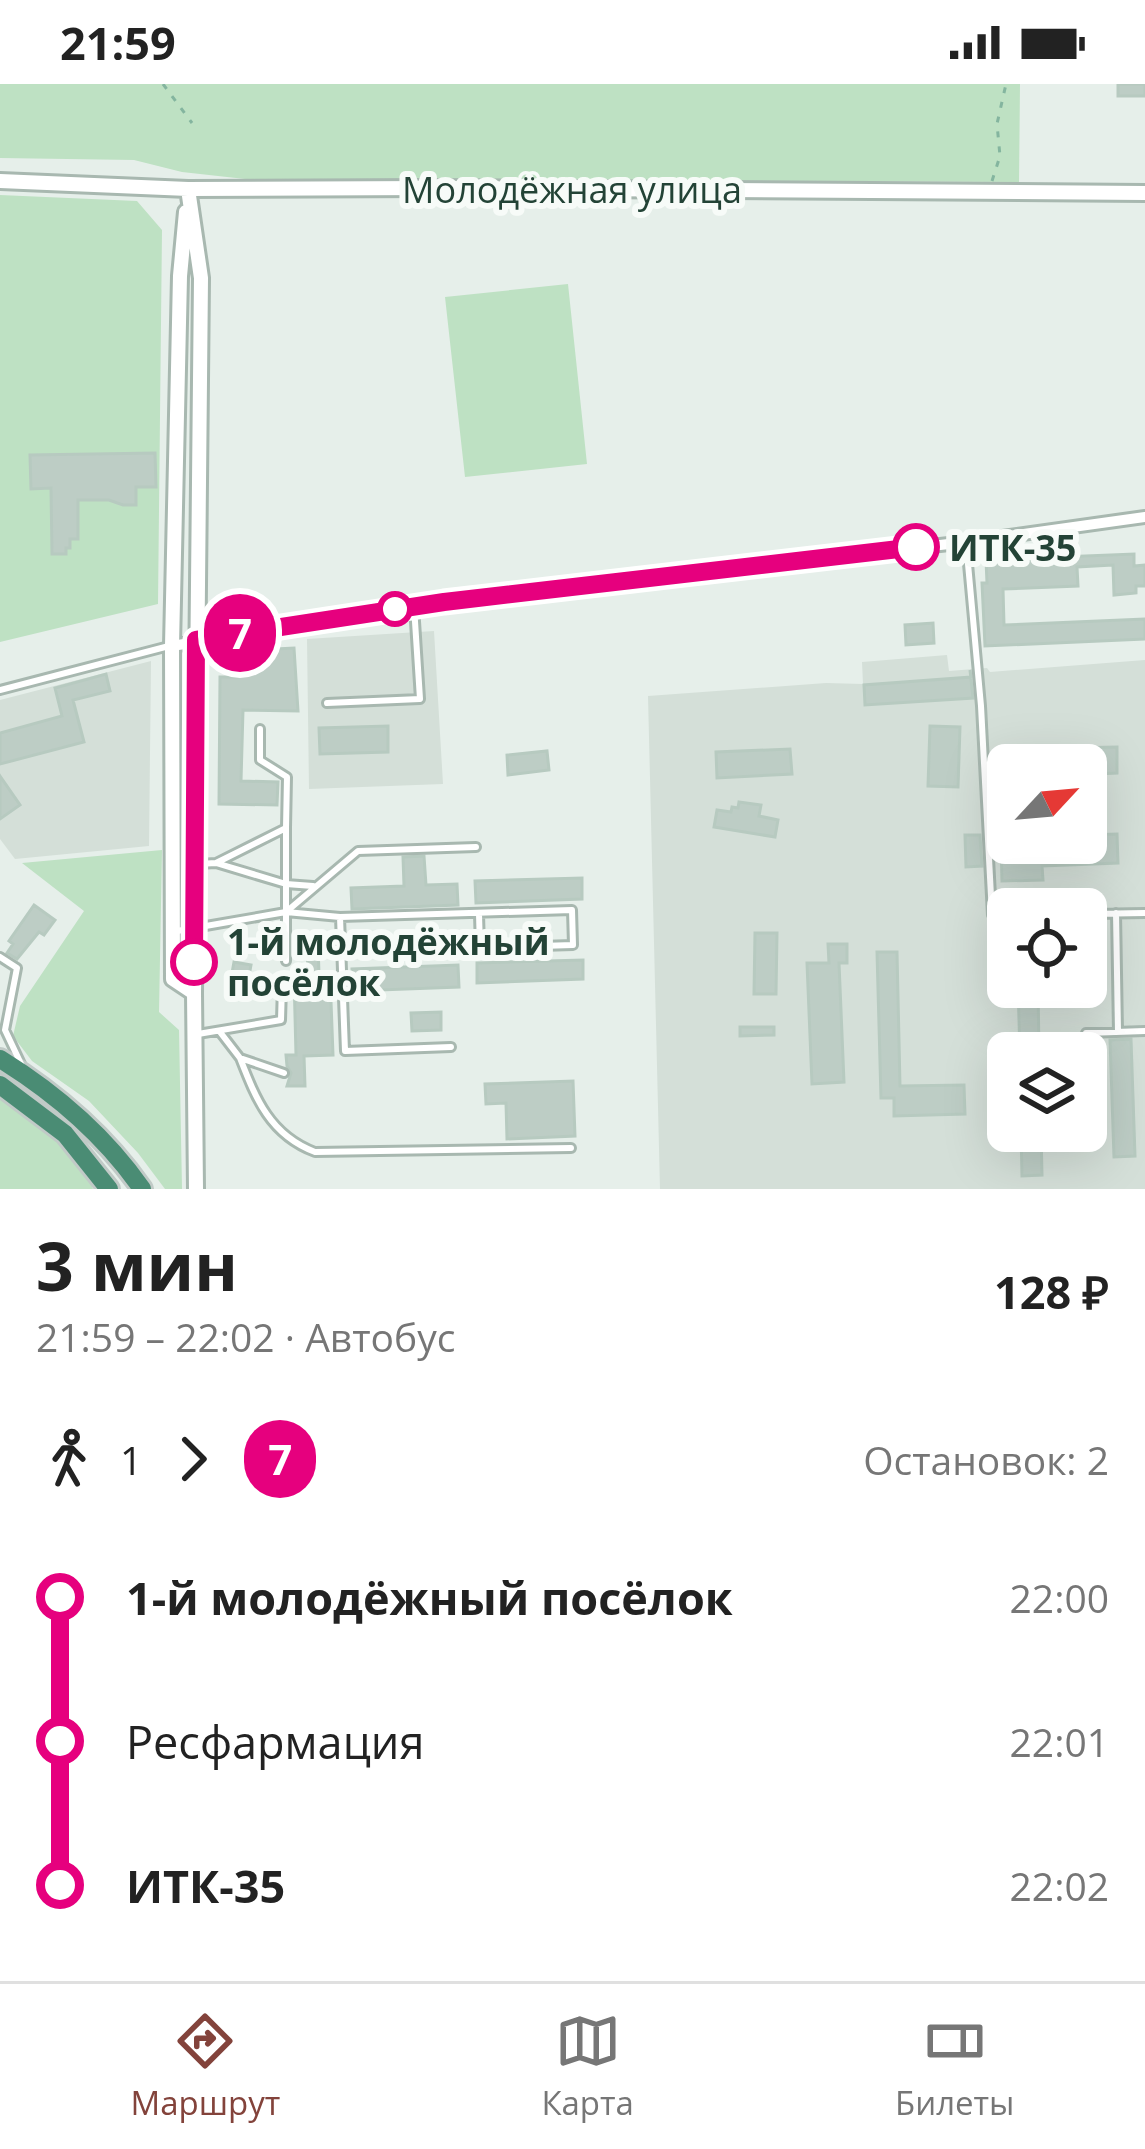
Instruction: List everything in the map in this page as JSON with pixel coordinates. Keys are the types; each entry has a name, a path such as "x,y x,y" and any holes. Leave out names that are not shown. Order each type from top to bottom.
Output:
{"highway":[{"path":"0,1059 82,1119 142,1189"},
{"path":"0,1085 65,1134 109,1189"}],"street":[{"name":"Молодёжная улица","path":"0,181 188,189 1145,193"},
{"path":"188,189 201,278 196,1189"},
{"path":"188,189 180,276 172,646 173,979 194,993"},
{"path":"172,646 414,606 1145,517"}],"lane":[{"path":"965,542 981,706 991,888"},
{"path":"327,703 420,699 414,606"},
{"path":"0,690 172,646"},
{"path":"260,729 260,760 287,777 286,961"},
{"path":"216,863 286,827"},
{"path":"286,912 358,851 476,847"},
{"path":"195,864 216,863 286,884 317,886"},
{"path":"173,932 286,912 340,917 572,910 573,945 480,948 479,914"},
{"path":"1107,913 1145,913"},
{"path":"1116,913 1118,1032"},
{"path":"340,917 345,1051 451,1047"},
{"path":"0,957 16,968 5,1030 26,1075"},
{"path":"194,1034 281,1019 282,986"},
{"path":"1107,1032 1145,1030"},
{"path":"220,1032 240,1058 259,1107 293,1144 315,1152 571,1148"},
{"path":"240,1058 284,1073"}],"path":[{"path":"163,84 192,123"},
{"path":"988,192 1000,156 997,124 1006,84"}],"shaded area":[{"path":"434,631 443,784 309,789 307,639"},
{"path":"947,655 949,671 987,668 990,672 1145,660 1145,1189 660,1189 648,696 863,684 862,662"},
{"path":"151,661 149,846 15,859 0,839 0,700"}],"green space":[{"path":"0,84 1020,84 1019,182 245,179 182,172 134,160 0,158"},
{"path":"0,195 137,201 162,230 158,604 0,642"},
{"path":"568,284 587,464 465,477 445,297"},
{"path":"162,850 159,1012 179,1030 182,1189 165,1189 89,1101 32,1061 13,1036 20,1006 84,911 22,863"},
{"path":"0,1096 55,1138 93,1189 0,1189"}],"building":[{"path":"1118,84 1145,84 1145,96 1118,96"},
{"path":"155,453 156,487 136,487 136,505 78,500 78,539 70,539 66,554 52,554 51,488 31,489 30,455"},
{"path":"1134,554 1134,566 1145,565 1145,586 1136,586 1136,593 1114,595 1113,565 1077,567 1078,586 1003,589 1004,625 1145,619 1145,639 985,646 982,583 987,583 986,560"},
{"path":"933,623 934,643 906,645 905,625"},
{"path":"294,648 298,711 243,710 241,781 278,782 277,805 219,804 220,677 237,677 235,651"},
{"path":"106,674 110,691 73,700 84,742 0,764 0,733 62,716 55,688"},
{"path":"971,677 973,698 865,705 864,685"},
{"path":"388,726 388,752 320,754 319,728"},
{"path":"930,726 960,727 958,787 928,786"},
{"path":"1107,747 1117,747 1117,773 1107,773"},
{"path":"790,749 792,774 717,778 716,752"},
{"path":"547,751 549,770 508,775 507,755"},
{"path":"0,776 20,805 0,819"},
{"path":"739,802 761,805 759,816 778,820 775,837 714,827 717,810 731,812"},
{"path":"1107,834 1117,834 1118,863 1107,863"},
{"path":"965,835 980,835 982,866 966,867"},
{"path":"424,856 426,885 457,884 458,905 352,909 351,888 404,886 403,857"},
{"path":"1002,864 1093,864 1042,866 1043,880 1002,881"},
{"path":"582,878 582,899 476,903 475,881"},
{"path":"34,905 55,920 17,959 7,953 13,944 9,941"},
{"path":"755,933 777,933 776,994 754,994"},
{"path":"307,942 318,942 319,975 330,975 333,1055 304,1056 305,1086 287,1086 291,1073 286,1055 296,1055 294,976 308,975"},
{"path":"828,944 847,944 847,963 839,963 844,1082 812,1084 807,963 829,963"},
{"path":"877,952 897,952 900,1086 964,1085 965,1114 894,1116 894,1098 881,1098"},
{"path":"583,960 583,979 477,983 477,963"},
{"path":"234,962 251,965 247,987 230,984"},
{"path":"458,965 459,987 353,991 352,969"},
{"path":"1019,1008 1038,1008 1039,1032 1019,1032"},
{"path":"441,1012 441,1030 412,1031 411,1013"},
{"path":"740,1027 774,1027 774,1035 740,1036"},
{"path":"1131,1039 1135,1156 1114,1157 1110,1040"},
{"path":"573,1081 575,1136 507,1139 506,1103 486,1104 485,1084"},
{"path":"1021,1152 1041,1152 1042,1175 1022,1176"}],"bus line":[{"name":"7","path":"194,962 196,640 444,602 916,547"}],"place":[{"name":"ИТК-35","path":"916,547"},
{"name":"1-й молодёжный посёлок","path":"194,962"}]}
